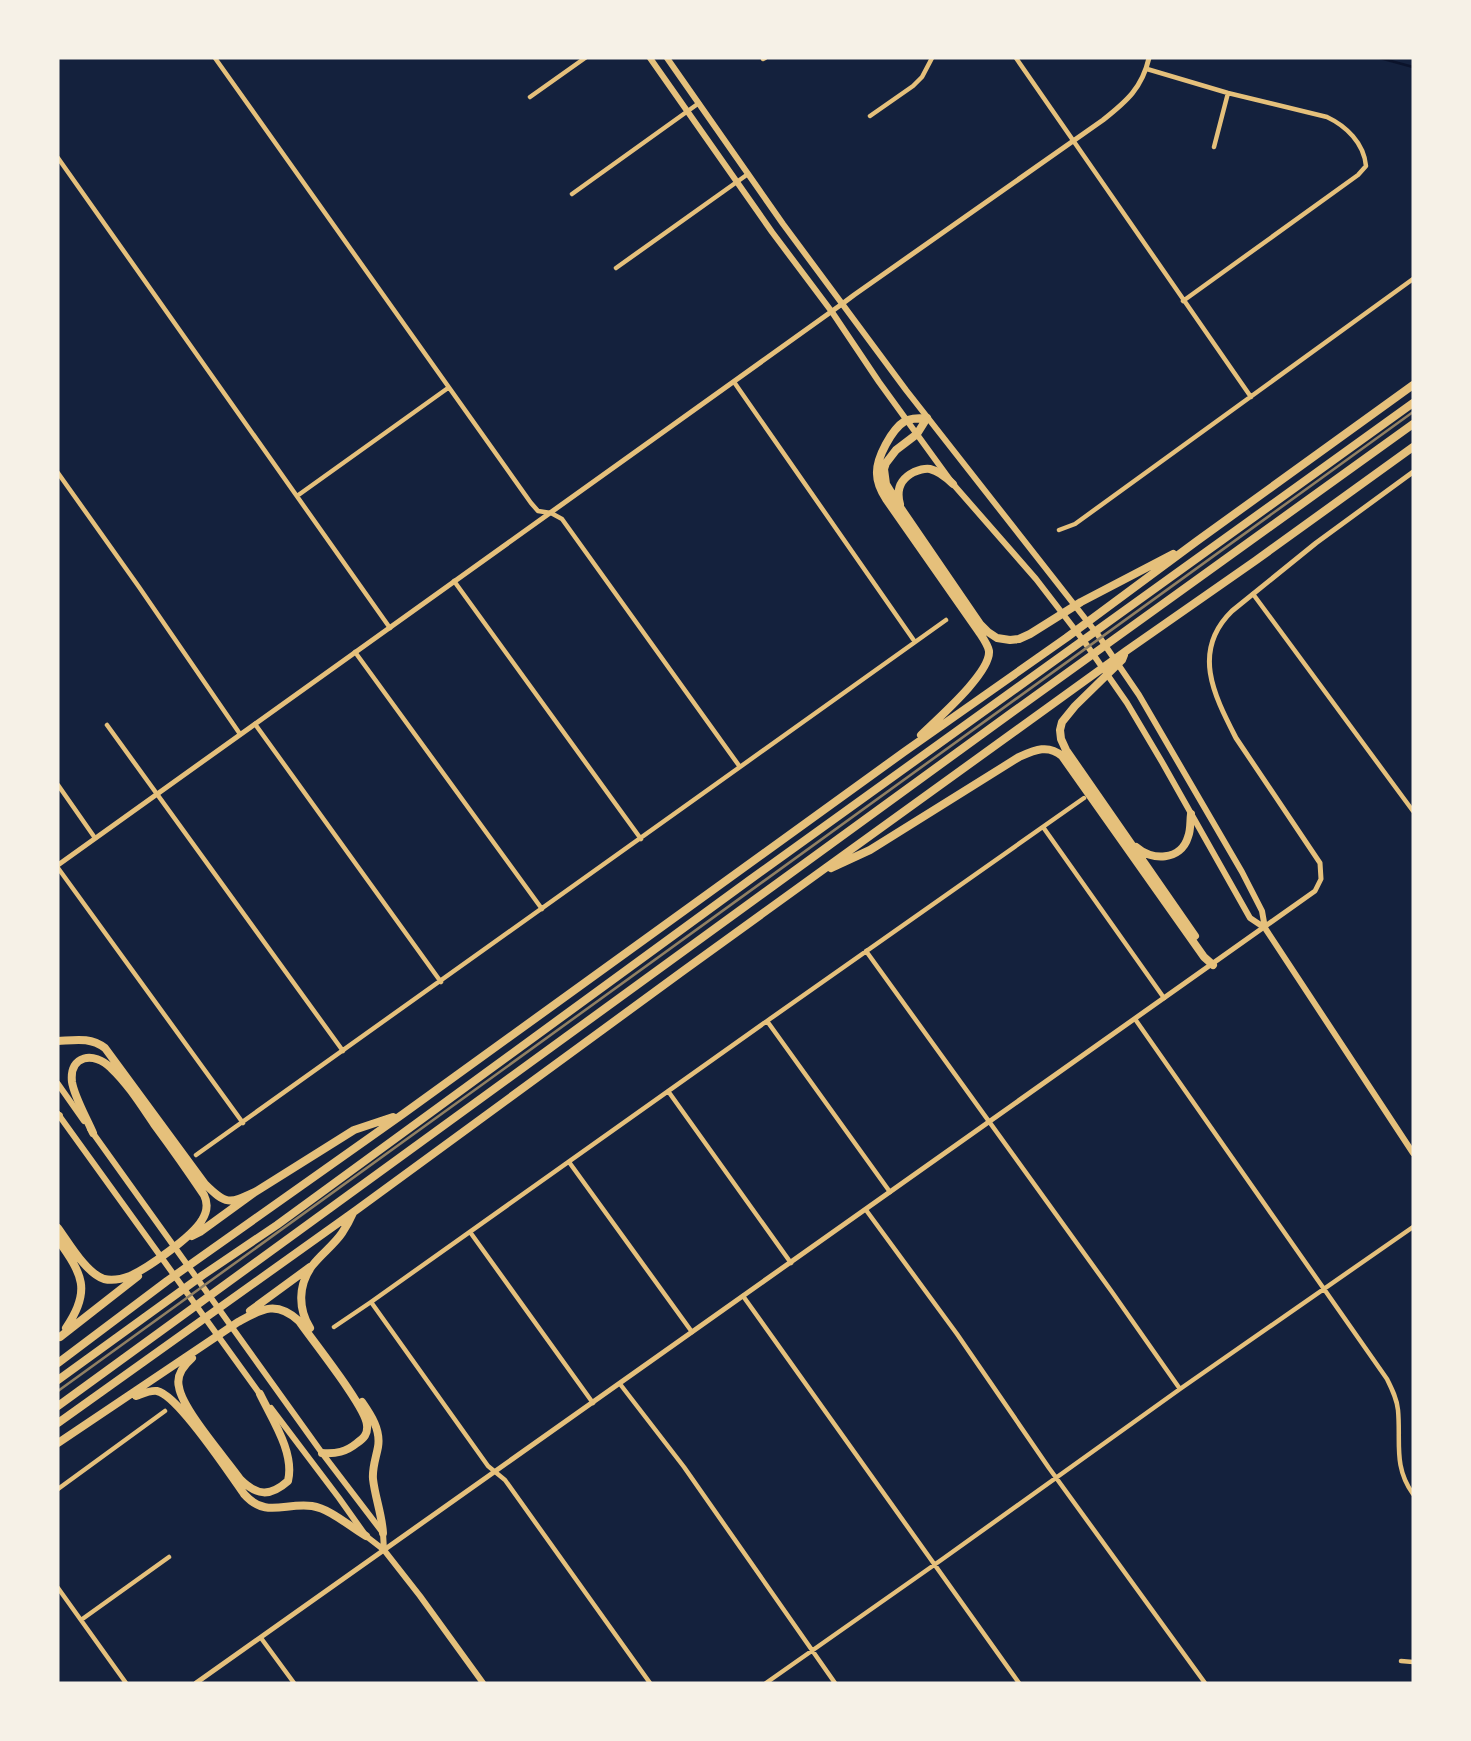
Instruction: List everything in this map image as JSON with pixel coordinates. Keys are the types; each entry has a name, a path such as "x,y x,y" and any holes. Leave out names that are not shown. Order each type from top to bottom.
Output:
{"highway":[{"path":"58,1363 167,1281 1093,619 1413,385"},
{"path":"58,1380 277,1225 751,879 1413,403"},
{"path":"904,752 979,677 989,659 989,650 979,632 880,489 877,466 894,431 906,420 927,418"},
{"path":"927,418 916,434 890,456 884,469 887,484 980,624 992,635 1003,639 1019,639 1030,634 1081,602 1197,541"},
{"path":"58,1406 1413,424"},
{"path":"58,1423 1413,447"},
{"path":"902,510 898,493 901,483 912,473 927,468 941,473 953,484"},
{"path":"1123,655 1099,684 1067,715 1060,730 1061,739 1213,965"},
{"path":"813,877 870,850 1019,757 1049,748 1062,756 1204,957 1213,965"},
{"path":"1129,840 1151,856 1160,858 1170,855 1180,850 1189,837 1191,814"},
{"path":"58,1041 91,1040 105,1048 205,1184 217,1196 231,1201 255,1192"},
{"path":"58,1228 82,1261 97,1276 107,1280 119,1280 153,1262 197,1228 204,1218 207,1202 120,1077 103,1060 86,1057 73,1070 72,1083 93,1133"},
{"path":"180,1242 200,1232 255,1192 354,1130 403,1114"},
{"path":"355,1211 342,1234 305,1277 302,1312 314,1335 368,1411 377,1429 379,1444 373,1482 383,1533"},
{"path":"58,1240 76,1265 81,1278 80,1300 76,1313 59,1339"},
{"path":"59,1339 153,1262"},
{"path":"238,1322 246,1313 313,1265"},
{"path":"58,1443 238,1322 268,1308 283,1310 299,1321 366,1419 368,1427 361,1440 345,1451 322,1453"},
{"path":"211,1341 181,1370 178,1387 182,1398 240,1479 249,1488 266,1493 288,1481 290,1466 286,1449 260,1394"},
{"path":"127,1399 158,1391 174,1402 251,1502 266,1508 312,1506 366,1536"}],"main road":[{"path":"650,58 953,484 1036,579 1086,644 1126,703 1250,918 1265,928 1413,1153"},
{"path":"667,58 748,174 927,418 1098,635 1139,695 1242,872 1262,911 1265,928"},
{"path":"58,1084 322,1453 383,1533 384,1550"},
{"path":"58,1116 366,1536 384,1550 483,1683"}],"street":[{"path":"215,58 538,511 551,513 562,519 740,767"},
{"path":"530,97 585,58"},
{"path":"870,116 913,86 922,77 932,58"},
{"path":"1016,58 1251,397"},
{"path":"243,1123 58,866 1126,102 1147,69 1149,58"},
{"path":"1147,69 1228,93 1327,117 1339,122 1349,132 1365,158 1366,166 1358,176 1184,301"},
{"path":"1214,146 1228,93"},
{"path":"572,194 699,103"},
{"path":"58,158 390,628"},
{"path":"616,268 748,174"},
{"path":"1059,530 1075,524 1413,279"},
{"path":"734,382 915,642"},
{"path":"297,496 448,388"},
{"path":"58,473 240,734"},
{"path":"196,1683 1310,896 1320,885 1320,863 1236,738 1217,696 1208,664 1210,648 1222,620 1316,543 1413,473"},
{"path":"454,581 641,839"},
{"path":"1253,594 1413,811"},
{"path":"196,1155 947,620"},
{"path":"355,652 542,909"},
{"path":"255,724 441,982"},
{"path":"107,725 343,1051"},
{"path":"58,785 95,838"},
{"path":"334,1327 1084,798"},
{"path":"1042,827 1164,998"},
{"path":"866,951 1180,1389"},
{"path":"1135,1019 1387,1379 1398,1407 1398,1452 1401,1471 1413,1494"},
{"path":"767,1021 891,1193"},
{"path":"668,1091 791,1262"},
{"path":"569,1162 692,1332"},
{"path":"866,1210 1205,1683"},
{"path":"766,1683 1413,1227"},
{"path":"470,1232 593,1403"},
{"path":"744,1296 1019,1683"},
{"path":"371,1302 488,1466 507,1483 650,1683"},
{"path":"620,1384 671,1450 835,1683"},
{"path":"58,1489 165,1411"},
{"path":"81,1620 169,1557"},
{"path":"58,1588 126,1683"},
{"path":"261,1638 294,1683"},
{"path":"1401,1661 1413,1662"}],"waterway":[{"path":"1380,58 1413,67"}],"railway":[{"path":"58,1391 1413,412"}]}
